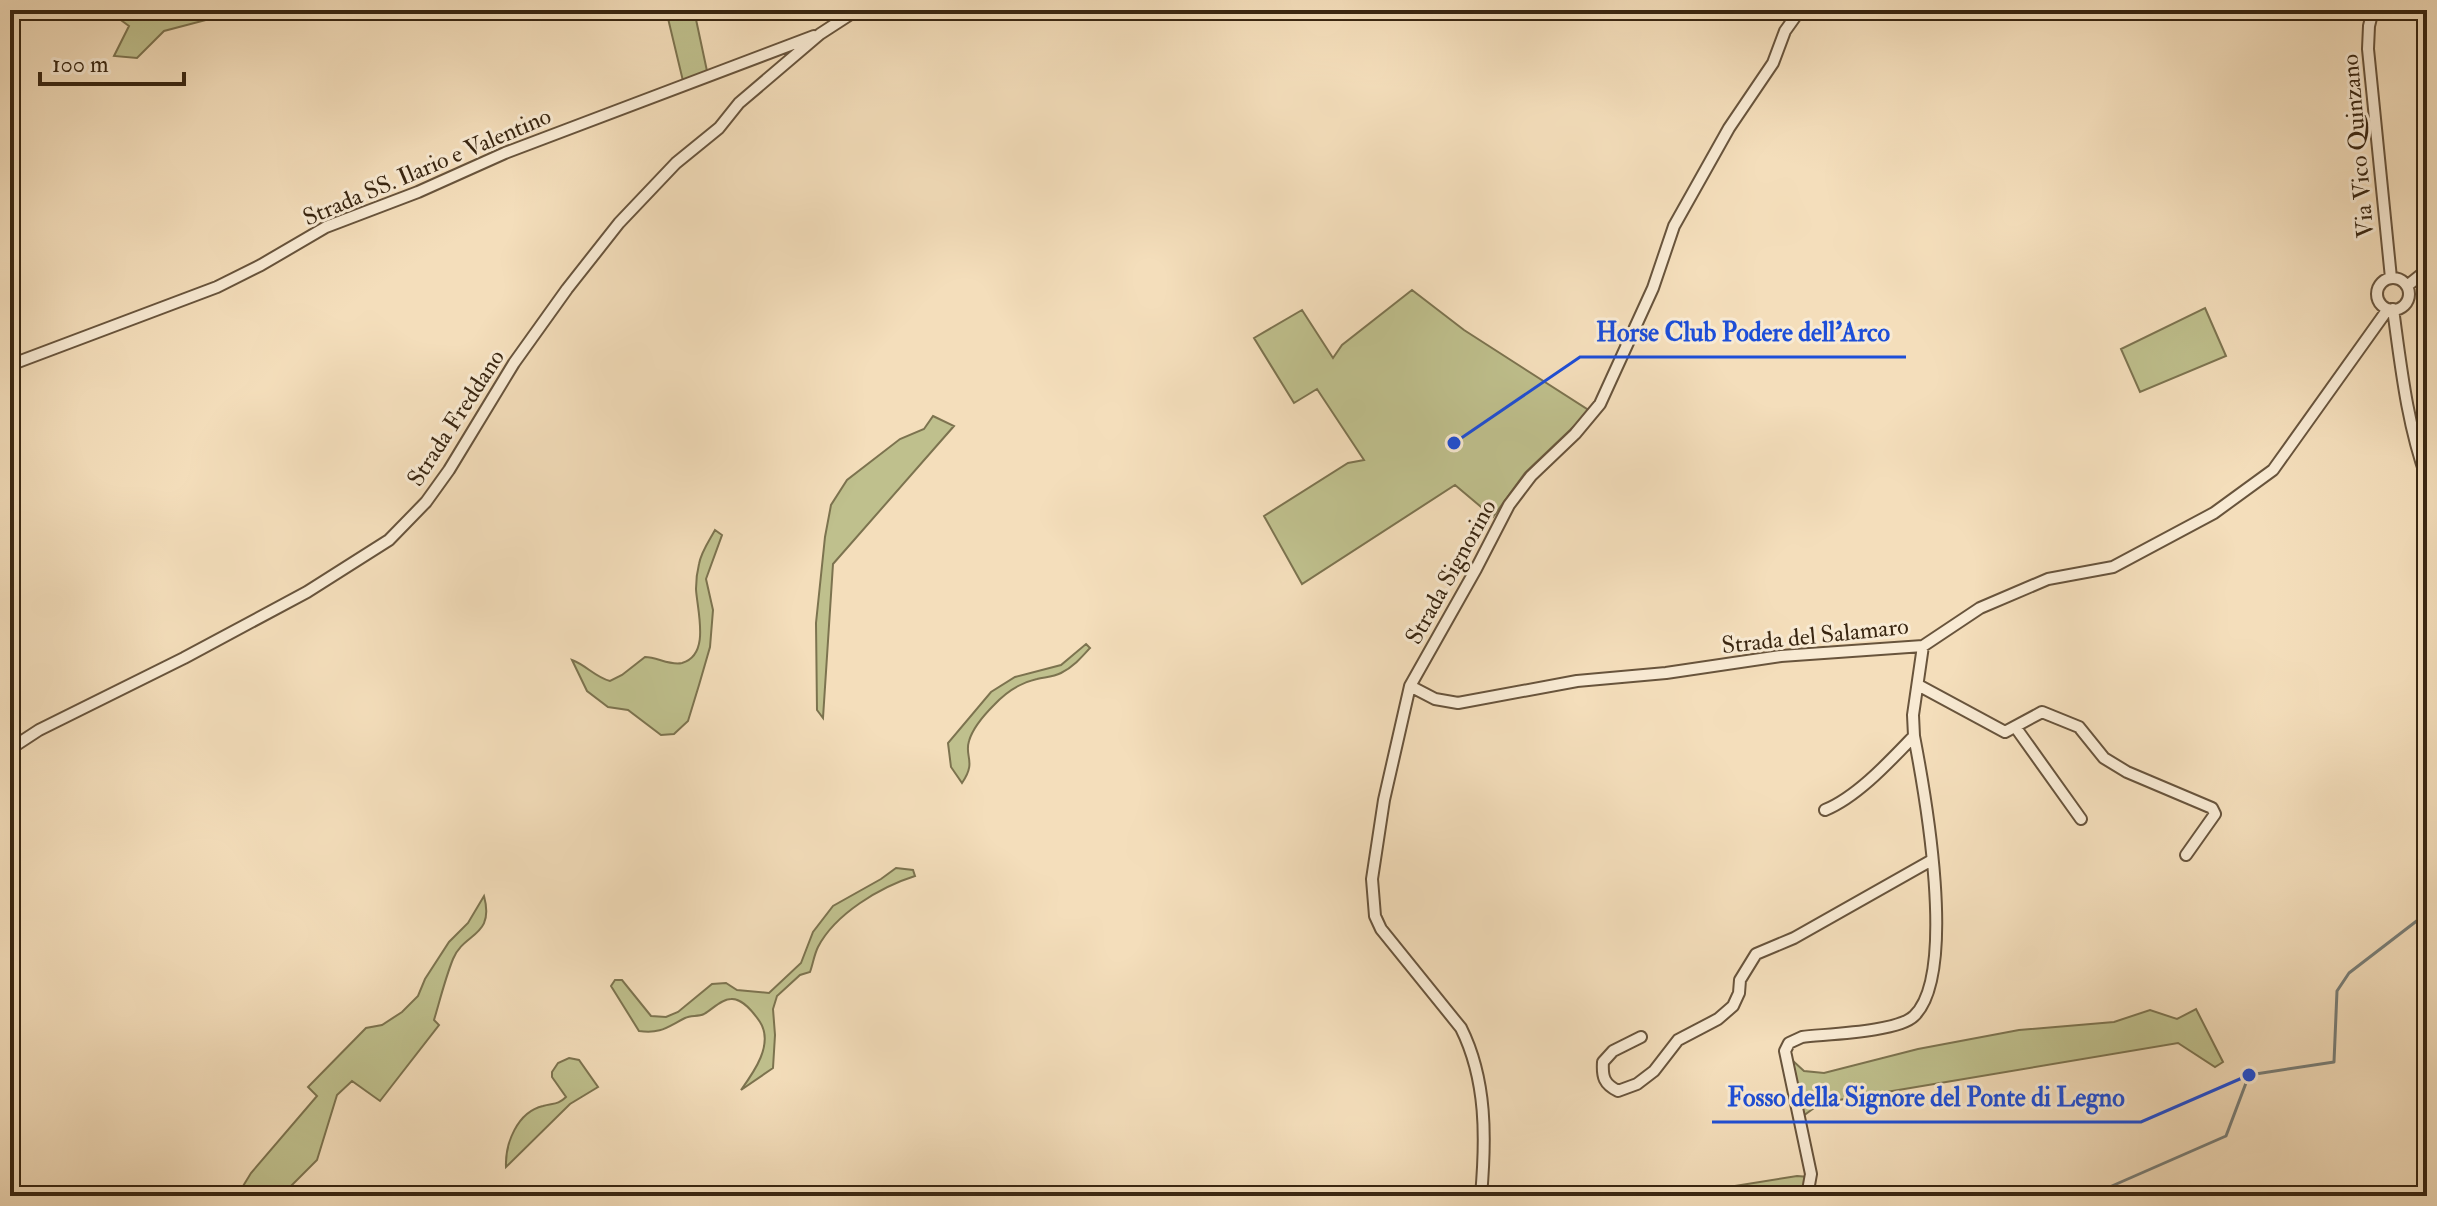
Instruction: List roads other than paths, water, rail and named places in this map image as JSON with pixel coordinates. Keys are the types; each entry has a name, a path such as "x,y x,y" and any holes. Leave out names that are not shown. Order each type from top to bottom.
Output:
{"street":[{"name":"Strada Freddano","path":"10,749 39,730 307,592 389,540 426,502 514,363 619,223 676,163 719,128 739,103 820,34 857,10"},
{"name":"Strada Signorino","path":"1481,1196 1484,1104 1470,1045 1461,1028 1381,929 1372,900 1372,879 1384,800 1410,686 1509,505 1531,476 1575,434 1600,404 1653,288 1674,226 1729,128 1773,63 1785,31 1800,10"},
{"name":"Via Vico Quinzano","path":"2373,10 2368,49 2391,278 2382,283 2378,292 2380,302 2391,309"},
{"name":"Strada SS. Ilario e Valentino","path":"10,365 217,287 326,227 418,192 505,153 820,34"},
{"path":"2407,286 2427,270"},
{"path":"2391,278 2400,279 2407,286 2409,295 2406,303 2391,309 2416,450 2427,479"},
{"name":"Strada del Salamaro","path":"1410,686 1435,699 1458,703 1577,681 1666,673 1781,656 1923,646 1980,608 2048,579 2113,567 2214,513 2273,470 2391,309"},
{"path":"1807,1196 1811,1174 1785,1051 1789,1043 1802,1037 1886,1028 1913,1018 1926,1001 1935,955 1937,908 1914,736 1913,715 1923,646"},
{"path":"1918,685 2005,732 2042,712 2057,717 2079,727 2104,758 2127,772 2212,808 2215,814 2186,855"},
{"path":"2016,728 2081,819"},
{"path":"1825,810 1839,804 1914,736"},
{"path":"1641,1037 1613,1051 1603,1062 1602,1075 1608,1086 1618,1091 1637,1084 1654,1071 1678,1040 1718,1019 1733,1006 1739,993 1740,980 1756,954 1794,938 1932,860"}],"waterway":[{"path":"2089,1196 2226,1136 2249,1075 2334,1062 2337,991 2349,973 2427,913"},
{"path":"1786,1196 1796,1191 1799,1193"}],"place":[{"name":"Horse Club Podere dell'Arco","path":"1454,443"},
{"name":"Fosso della Signore del Ponte di Legno","path":"2249,1075"}]}
